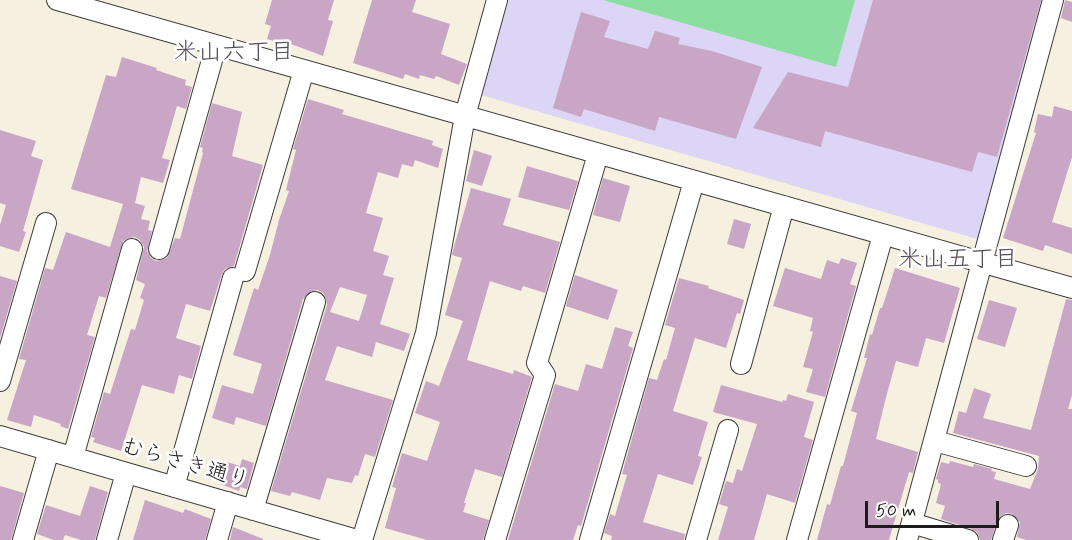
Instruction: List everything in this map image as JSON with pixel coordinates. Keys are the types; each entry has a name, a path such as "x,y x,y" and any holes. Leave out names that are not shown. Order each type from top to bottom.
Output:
{"street":[{"path":"57,0 1072,288"},
{"path":"362,540 426,333 465,116 497,0"},
{"path":"968,540 910,531 1053,0"},
{"path":"159,249 216,46"},
{"path":"174,487 304,70"},
{"path":"495,540 545,375 537,363 598,154"},
{"path":"590,540 694,181"},
{"path":"741,364 784,206"},
{"path":"0,381 46,224"},
{"path":"797,540 884,235"},
{"path":"73,457 132,249"},
{"path":"253,510 315,302"},
{"path":"696,540 728,430"},
{"name":"むらさき通り","path":"0,436 357,540"},
{"path":"934,441 1026,466"},
{"path":"23,540 49,450"},
{"path":"107,540 126,473"},
{"path":"217,540 228,502"}],"shaded area":[{"path":"507,0 1045,0 977,239 481,95"}],"green space":[{"path":"603,0 855,0 836,67"}],"building":[{"path":"272,0 334,0 328,20 333,21 323,56 291,44 291,46 267,39 271,26 265,24"},
{"path":"372,0 416,0 412,12 450,24 441,54 467,64 459,85 436,76 434,79 420,75 419,79 405,74 403,79 353,63"},
{"path":"873,0 1041,0 997,157 978,152 972,172 825,131 821,147 753,128 788,72 848,87"},
{"path":"1065,0 1072,2 1072,22 1061,18"},
{"path":"581,12 610,21 604,37 648,49 655,31 680,38 678,44 712,51 762,67 736,139 659,117 655,131 584,109 581,117 553,108"},
{"path":"122,57 186,80 185,85 192,87 186,109 177,106 162,158 170,160 163,183 141,177 135,203 145,206 141,219 150,221 148,230 152,231 147,251 151,258 156,261 167,258 175,238 180,239 203,153 203,148 200,147 212,103 242,112 232,156 263,165 234,266 225,269 222,274 210,311 186,304 176,338 201,346 192,379 179,375 174,394 142,385 121,451 93,442 95,438 91,437 104,392 110,394 131,329 135,330 144,300 140,298 145,284 136,280 144,247 135,237 123,241 106,298 99,296 87,335 95,337 68,429 60,426 61,424 34,415 31,427 7,420 26,360 19,359 45,268 53,270 66,232 110,247 123,204 71,189 106,75 116,77"},
{"path":"308,99 344,110 342,114 433,141 432,145 443,149 438,168 415,160 413,167 402,164 398,178 378,172 366,213 383,218 373,251 389,256 383,275 394,278 380,324 410,334 404,351 376,342 372,357 337,346 325,380 393,400 375,457 365,454 358,476 355,475 352,483 327,478 320,500 292,492 290,496 271,491 327,305 323,293 318,290 312,291 303,299 266,426 236,417 234,425 212,418 222,385 253,394 262,364 233,355 254,288 258,290 270,255 289,191 286,190 296,150 293,149","holes":["340,287 367,295 359,321 330,312"]},
{"path":"1054,106 1072,111 1072,157 1052,222 1072,228 1072,254 1045,245 1043,251 1003,238 1036,133 1034,132 1038,114 1052,117"},
{"path":"0,130 36,141 31,156 43,160 19,252 0,246 0,225 6,205 0,203"},
{"path":"474,150 492,156 482,186 466,181"},
{"path":"527,166 578,181 569,210 518,197"},
{"path":"603,178 630,186 620,222 593,215"},
{"path":"471,188 511,199 503,225 560,242 545,293 523,286 521,291 490,281 467,360 513,374 514,370 532,377 502,477 475,469 464,503 466,503 463,512 489,520 483,540 427,540 385,528 396,488 392,487 402,453 427,461 440,422 415,413 426,381 439,386 463,321 445,315 462,258 452,255"},
{"path":"734,219 751,224 744,249 727,244"},
{"path":"841,258 857,263 850,284 856,286 825,397 806,392 813,369 803,367 813,332 810,331 813,318 773,306 785,268 821,279 827,260 839,264"},
{"path":"895,268 960,288 944,343 926,338 918,367 896,361 885,401 876,439 918,452 913,473 909,472 889,540 817,540 827,504 830,505 841,466 843,466 857,413 851,411 867,358 864,358 870,334 872,335"},
{"path":"575,275 618,290 608,320 566,306"},
{"path":"0,276 17,281 0,338"},
{"path":"679,278 709,286 708,288 744,300 740,314 737,313 726,348 695,338 673,411 708,422 698,456 702,457 693,485 658,474 643,522 685,534 684,540 611,540 612,536 604,533 610,514 615,516 627,475 622,474 649,378 657,380 664,359 666,360 675,328 665,325"},
{"path":"1066,299 1072,300 1072,395 1068,409 1072,409 1072,540 1026,540 1017,537 1020,522 1012,514 1006,513 997,521 991,540 980,540 977,532 972,529 941,519 945,506 936,503 941,484 936,479 941,462 949,464 950,461 973,467 974,464 992,469 991,471 996,472 994,479 1030,489 1038,469 1039,456 953,433 959,411 966,413 974,388 991,394 983,418 1031,430"},
{"path":"989,300 1017,308 1005,347 977,339"},
{"path":"615,327 633,332 628,346 633,348 581,526 578,525 573,540 508,540 555,384 578,391 586,364 602,369"},
{"path":"721,385 782,402 786,401 788,394 814,402 804,437 813,440 795,503 767,494 754,540 718,540 728,507 719,504 726,481 733,483 737,469 742,471 757,424 713,412"},
{"path":"242,459 254,463 247,489 240,487 239,491 220,484 227,462 240,466"},
{"path":"0,486 24,493 11,540 0,540"},
{"path":"90,486 108,492 95,540 81,540 65,535 63,540 54,540 37,534 46,505 80,516"},
{"path":"145,500 183,513 185,509 211,519 205,540 133,540"},
{"path":"233,527 263,539 263,540 230,540"}],"district":[{"name":"米山六丁目","path":"234,54"},
{"name":"米山五丁目","path":"958,261"}]}
